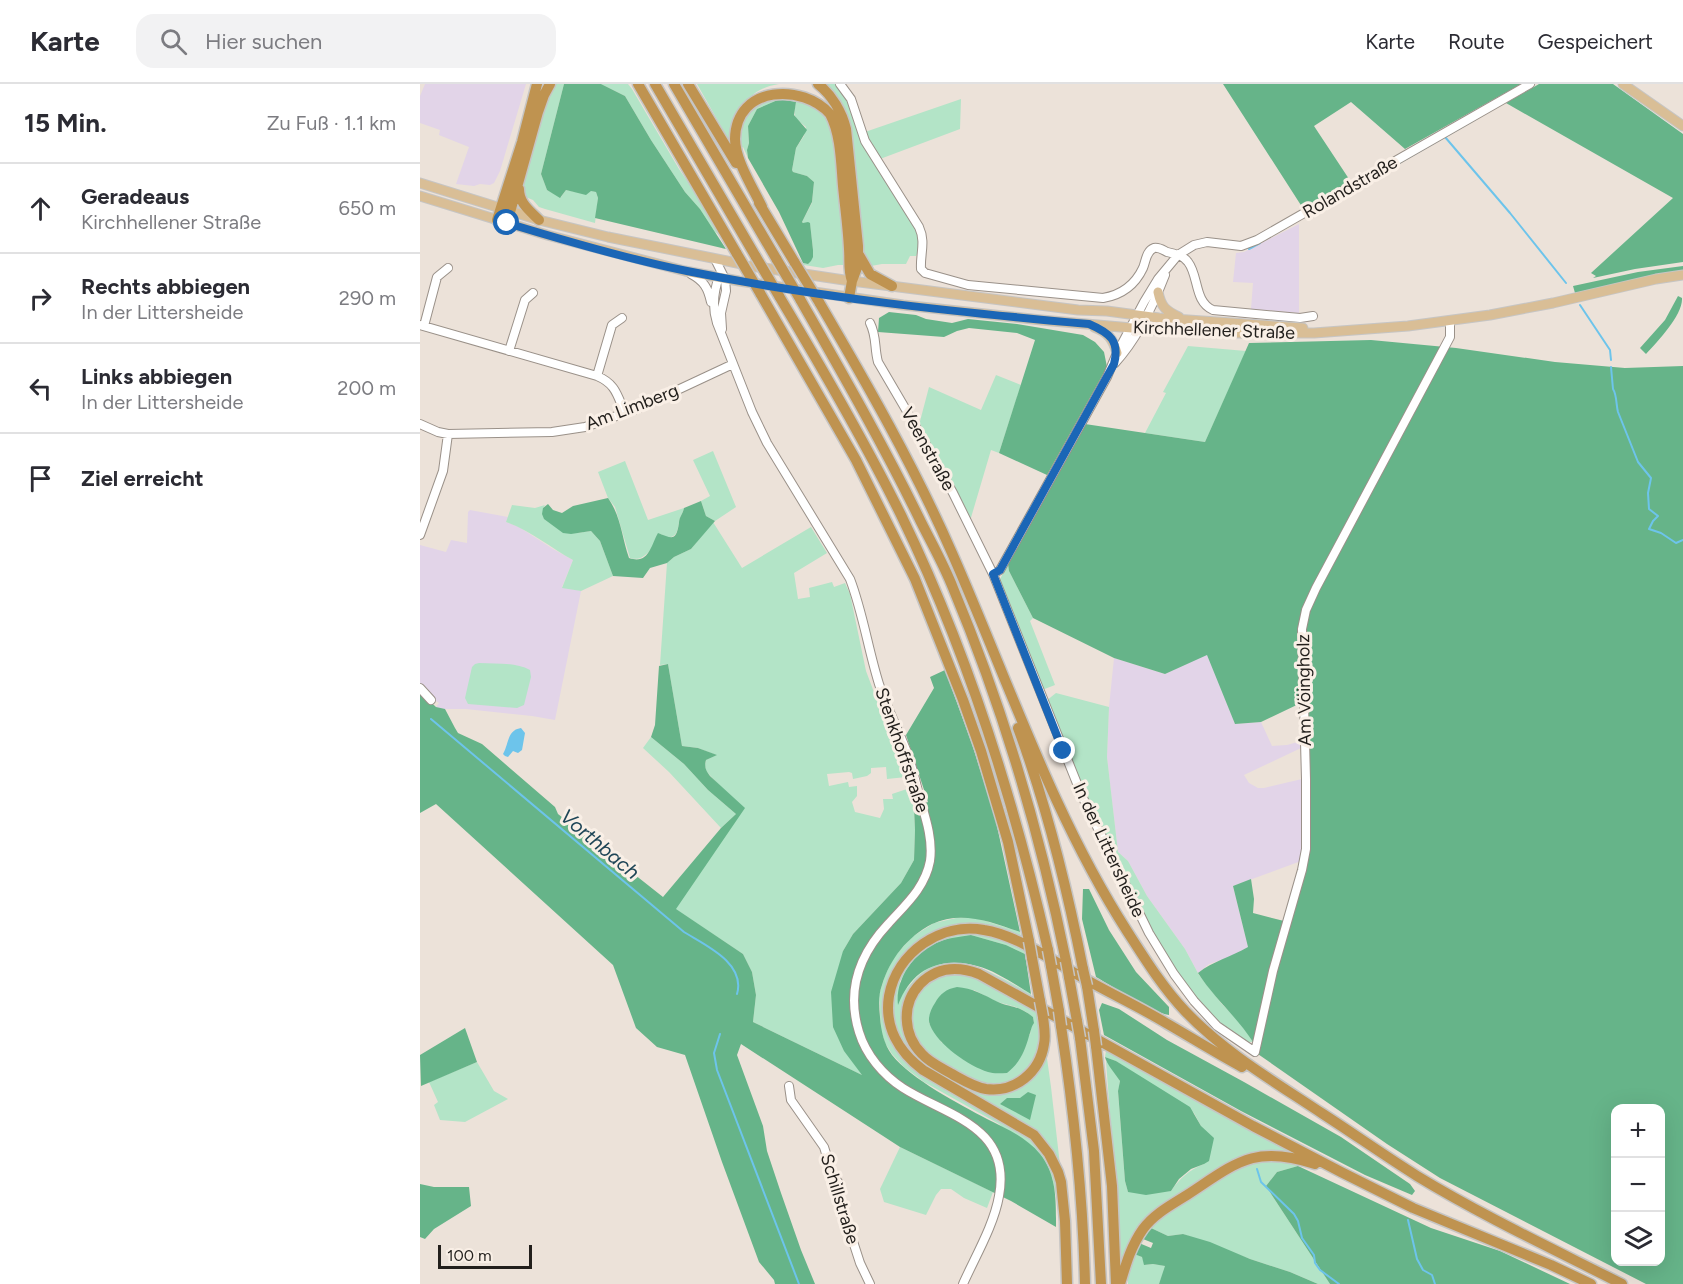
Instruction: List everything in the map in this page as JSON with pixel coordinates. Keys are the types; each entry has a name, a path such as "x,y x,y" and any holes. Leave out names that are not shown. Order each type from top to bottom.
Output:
{"highway":[{"path":"502,221 537,84"},
{"path":"506,210 519,185 541,103 550,84"},
{"path":"632,84 652,117 661,124"},
{"path":"638,84 746,261 779,296 822,368 901,515 943,611 991,739 1025,852 1048,950 1059,1011 1080,1171 1085,1284"},
{"path":"655,84 746,261 760,293 856,460 915,579 981,751 1008,843 1029,941 1032,958 1040,1001 1043,1017 1045,1043 1041,1058 1023,1080 1015,1085 986,1089 969,1083 923,1055 910,1037 906,1018 911,997 922,982 940,971 961,969 979,974 994,980 1101,1045 1341,1172 1413,1208 1591,1284"},
{"path":"674,84 800,299 891,462 952,586 982,662 1008,737 1033,821 1066,961 1080,1038 1094,1151 1101,1284"},
{"path":"688,84 819,302 906,456 951,551 1025,728 1077,843 1110,904 1160,981 1182,1008 1211,1037 1245,1063 1415,1174 1475,1209 1622,1284"},
{"path":"818,84 828,92 844,123 858,254 858,270 852,281 849,298"},
{"path":"762,207 736,152 735,140 739,118 743,108 750,100 769,88 787,87 803,90 819,100 826,108 835,127 850,251 849,273 852,281"},
{"path":"519,185 522,203 539,220"},
{"path":"858,254 870,274 892,286"},
{"path":"971,598 1022,738 1042,802 1062,874 1087,986 1094,1031 1101,1045 1118,1284"},
{"path":"950,667 991,739"},
{"path":"1067,1284 1061,1182 1049,1154 1034,1135 912,1061 904,1053 893,1033 888,1010 892,985 897,972 913,950 936,935 958,929 999,933 1295,1095"},
{"path":"1118,1284 1128,1255 1144,1226 1162,1211 1232,1165 1256,1157 1276,1155 1299,1159 1341,1172"}],"main road":[{"path":"1623,84 1683,126"},
{"name":"Kirchhellener Straße","path":"420,183 539,220 608,237 716,259 746,261 852,281 1078,310 1351,330"},
{"name":"Kirchhellener Straße","path":"420,196 568,241 685,271 722,276 739,281 903,305 1135,328 1245,333 1314,333 1408,326 1501,313 1683,275"},
{"name":"Kirchhellener Straße","path":"722,276 729,268 746,261"},
{"name":"Kirchhellener Straße","path":"1609,291 1683,280"},
{"path":"1158,292 1164,308 1184,319"},
{"path":"1089,324 1107,333 1114,342 1117,353"}],"street":[{"path":"840,84 851,99 866,141 919,226 923,246 921,269 925,273 968,285 1110,297 1122,292 1134,282 1147,255 1153,249 1158,248 1178,255"},
{"name":"Rolandstraße","path":"1141,316 1158,279 1178,255 1194,245 1207,242 1242,246 1257,240 1530,84"},
{"name":"Kirchhellener Straße","path":"1178,255 1188,261 1206,308 1300,318 1313,316"},
{"name":"Stenkhoffstraße","path":"716,259 725,294 721,313 722,333"},
{"path":"448,268 437,277 422,326 608,380 625,413"},
{"name":"Rolandstraße","path":"1141,316 1158,292 1167,268"},
{"name":"Kirchhellener Straße","path":"685,271 705,284 713,312"},
{"path":"713,312 714,291 722,276"},
{"path":"725,294 739,281"},
{"path":"510,351 525,300 533,293"},
{"name":"Stenkhoffstraße","path":"713,312 752,412 767,442 850,579 857,597 879,685 908,756 930,834 931,849 927,874 920,888 870,945 858,972 854,1001 859,1032 878,1066 903,1088 958,1116 975,1128 987,1141 996,1157 1001,1181 997,1208 963,1284"},
{"path":"993,574 1000,570 1114,364 1123,354 1141,316"},
{"path":"597,376 612,325 622,318"},
{"name":"Am Vöingholz","path":"1255,1052 1306,849 1302,629 1306,610 1450,337 1450,321"},
{"name":"Veenstraße","path":"870,323 875,333 878,362 953,493 993,574"},
{"path":"1114,364 1117,353 1135,328"},
{"name":"Am Limberg","path":"420,424 448,434 552,432 585,427 625,413 733,364"},
{"path":"420,535 443,471 448,434"},
{"name":"In der Littersheide","path":"993,574 1078,787 1149,933 1194,1001 1217,1026 1255,1052"},
{"path":"420,688 431,700"},
{"name":"Schillstraße","path":"789,1086 790,1100 824,1147 832,1176 838,1182 837,1192 860,1263 870,1284"}],"shaded area":[{"path":"425,84 526,84 500,171 494,183 474,186 456,184 469,147 439,135 440,130 420,123 420,96"},
{"path":"1299,224 1299,313 1251,309 1253,283 1233,282 1236,253 1244,252"},
{"path":"470,510 508,517 506,522 519,527 573,560 562,587 581,591 555,720 466,709 442,709 436,707 439,703 420,686 420,545 446,552 451,540 467,543 468,512"},
{"path":"1207,654 1235,724 1261,722 1272,746 1301,741 1301,748 1244,775 1249,783 1258,788 1302,779 1303,840 1301,861 1233,886 1248,947 1233,956 1209,964 1198,973 1185,949 1147,896 1128,861 1118,852 1107,757 1114,658 1165,674"}],"green space":[{"path":"553,84 564,84 541,174 547,190 561,197 566,190 596,192 598,198 595,223 539,207 533,200 523,196 523,185 543,107"},
{"path":"564,84 601,84 625,96 685,192 700,209 726,249 595,218 598,198 596,192 591,191 586,195 566,190 560,198 547,190 541,174"},
{"path":"601,84 628,84 632,89 723,238 715,232 685,192 625,96"},
{"path":"697,84 779,84 767,87 750,97 741,113 731,144"},
{"path":"823,84 837,84 850,105 858,130 919,233 920,254 910,256 906,264 871,266 863,251 850,141"},
{"path":"1223,84 1521,84 1405,149 1351,102 1314,126 1351,182 1304,210"},
{"path":"1539,84 1613,84 1683,134 1683,262 1593,278 1596,276 1591,273 1673,198 1506,103"},
{"path":"765,96 813,100 829,121 845,260 843,265 823,268 803,263 808,264 813,250 810,224 802,222 812,203 814,182 807,176 792,170 796,148 804,136 806,127 795,117 796,102 780,99 757,109 748,126 748,158 743,147 741,148 742,124"},
{"path":"780,99 796,102 794,115 807,130 796,148 792,170 807,176 814,182 812,202 802,222 810,223 813,257 808,264 803,263 779,212 748,158 748,126 757,109"},
{"path":"961,99 960,129 880,159 865,132"},
{"path":"1683,266 1683,271 1575,293 1573,286 1638,272"},
{"path":"1678,296 1682,298 1678,312 1669,327 1646,354 1640,348 1665,320"},
{"path":"889,312 952,323 968,319 1017,324 1083,335 1095,342 1104,352 1107,367 1047,475 999,453 1035,340 1017,333 969,328 944,337 878,332 879,318"},
{"path":"1371,340 1625,368 1683,366 1683,1284 1646,1284 1611,1266 1665,1266 1665,1104 1611,1104 1611,1266 1440,1178 1255,1052 1306,849 1303,702 1261,722 1235,724 1207,655 1165,674 1114,658 1033,618 1009,571 1008,564 1085,424 1205,442 1249,343"},
{"path":"1188,346 1246,351 1205,442 1145,433 1166,393 1163,392"},
{"path":"996,375 1021,385 999,453 991,450 970,521 950,479 919,425 929,387 981,410"},
{"path":"713,451 736,507 715,521 706,516 701,501 710,496 693,460"},
{"path":"625,461 648,520 684,508 674,535 666,538 661,534 645,556 636,559 630,558 615,507 608,498 598,472"},
{"path":"608,498 619,520 629,558 641,559 645,556 658,533 670,537 675,536 684,508 701,501 706,516 715,521 691,549 667,563 650,568 643,578 613,576 600,541 591,531 563,533 544,519 542,514 543,508 548,504 553,510 562,513 573,506"},
{"path":"512,505 535,508 545,505 544,518 561,530 570,533 591,531 600,541 613,576 581,591 562,588 573,560 532,534 506,522"},
{"path":"713,522 742,568 811,527 827,553 794,573 798,599 810,597 809,588 832,582 834,587 845,583 850,594 866,671 906,777 887,779 886,767 871,768 871,773 867,776 853,779 852,773 849,772 827,774 829,786 848,782 849,787 857,786 857,796 852,802 855,812 880,818 884,809 883,799 893,799 892,794 910,788 914,808 914,860 901,883 853,934 843,951 864,1076 753,1022 756,995 752,972 743,954 675,909 742,810 706,771 706,760 716,755 698,748 682,746 668,664 660,665 667,563 691,549"},
{"path":"1008,564 1009,571 1033,618 1030,621 1055,685 1042,690 999,581"},
{"path":"479,663 512,665 530,670 531,677 524,705 517,708 468,704 465,698 472,667"},
{"path":"668,664 682,746 698,748 717,755 706,760 706,771 745,808 676,909 743,954 752,972 756,995 753,1022 862,1075 844,1051 833,1027 831,992 843,951 853,934 901,883 914,860 914,808 928,802 906,735 934,688 930,677 945,670 995,817 1020,932 987,921 965,918 943,920 923,929 907,942 885,975 879,997 882,1032 892,1055 911,1073 950,1098 1015,1134 1040,1154 1053,1179 1056,1227 1011,1201 900,1147 741,1044 737,1055 763,1126 767,1151 781,1193 815,1284 775,1284 759,1262 685,1055 657,1047 636,1028 613,965 436,804 420,813 420,692 436,707 445,709 458,733 482,744 555,807 558,814 663,897 721,828 736,814 708,790 684,764 651,737 655,725 659,666"},
{"path":"1056,693 1109,707 1107,757 1118,852 1128,861 1147,896 1185,949 1199,975 1243,1026 1253,1042 1246,1042 1223,1027 1186,987 1158,944 1101,834 1046,701"},
{"path":"651,737 684,764 708,790 736,814 721,828 669,772 643,748"},
{"path":"1251,879 1254,899 1253,913 1284,921 1253,1042 1198,973 1248,947 1233,886"},
{"path":"1083,889 1089,889 1109,930 1136,972 1169,1007 1169,1015 1143,1004 1096,977 1082,919"},
{"path":"956,918 976,918 1020,932 1025,954 1006,945 971,935 920,954 900,981 902,995 917,976 933,966 962,963 991,972 1031,994 1046,1051 1051,1087 1060,1165 1056,1196 1052,1177 999,1124 924,1082 904,1067 885,1043 881,1030 879,995 885,976 893,958 912,937 934,923","holes":["974,990 994,1001 1021,1009 1033,1017 1034,1022 1030,1035 942,1043 929,1023"]},
{"path":"971,935 1006,945 1025,954 1031,994 984,968 951,963 939,964 919,974 911,982 898,1005 902,978 919,955 939,942"},
{"path":"957,987 978,992 1033,1017 1034,1023 1023,1052 1015,1066 1007,1073 990,1073 972,1065 955,1054 934,1033 929,1019 932,1008 944,992"},
{"path":"1102,1003 1119,1009 1167,1040 1341,1137 1410,1184 1415,1191 1412,1195 1365,1175 1241,1111 1104,1035 1099,1010"},
{"path":"465,1028 477,1062 421,1086 420,1055"},
{"path":"1106,1051 1294,1152 1267,1150 1244,1156 1135,1233 1121,1261 1106,1061 1120,1081 1118,1092 1125,1181 1128,1192 1171,1191 1185,1175 1204,1164 1201,1126 1194,1113 1116,1061 1105,1057"},
{"path":"1105,1057 1116,1061 1190,1107 1201,1126 1214,1138 1209,1161 1191,1169 1179,1179 1171,1191 1146,1195 1128,1192 1125,1181 1118,1091 1120,1081"},
{"path":"477,1062 494,1091 508,1099 465,1122 440,1120 434,1105 438,1102 429,1082"},
{"path":"1028,1092 1036,1095 1030,1120 1000,1104 1007,1098 1020,1098"},
{"path":"900,1147 993,1192 987,1208 964,1198 951,1189 941,1189 926,1215 884,1202 880,1189"},
{"path":"1270,1158 1299,1163 1298,1166 1277,1172 1266,1186 1330,1284 1318,1284 1183,1234 1168,1236 1151,1228 1170,1211 1231,1170"},
{"path":"1298,1166 1431,1228 1500,1251 1570,1284 1330,1284 1266,1186 1277,1172"},
{"path":"420,1184 434,1187 469,1187 471,1206 434,1229 425,1239 420,1237"},
{"path":"1151,1228 1168,1236 1183,1234 1210,1242 1318,1284 1159,1284 1165,1266 1144,1265 1142,1257 1134,1254 1139,1243 1151,1248 1153,1243 1143,1239"},
{"path":"1134,1254 1142,1257 1145,1265 1166,1266 1159,1284 1128,1284"}],"water":[{"path":"521,728 525,733 522,750 518,753 513,751 508,757 505,756 503,754 511,734"}],"waterway":[{"path":"1345,194 1476,119"},
{"path":"1445,137 1566,283"},
{"path":"1249,249 1260,243"},
{"path":"1580,305 1610,350 1611,360"},
{"path":"1611,367 1618,412 1638,462 1651,478 1648,493 1649,509 1658,516 1649,529 1661,533 1676,543 1683,540"},
{"name":"Vorthbach","path":"431,719 684,932 722,956 735,973 738,983 737,994"},
{"name":"Vorthbach","path":"720,1034 714,1053 717,1070 799,1284"},
{"path":"1257,1169 1261,1182 1294,1214 1302,1238 1314,1255 1315,1263 1320,1270 1339,1284"},
{"path":"1408,1220 1417,1259 1423,1270 1432,1275 1435,1284"}],"route":[{"path":"507,223 629,257 739,281 903,305 1089,324 1107,333 1114,342 1117,353 1114,364 1000,570 993,574 1063,751"}]}
